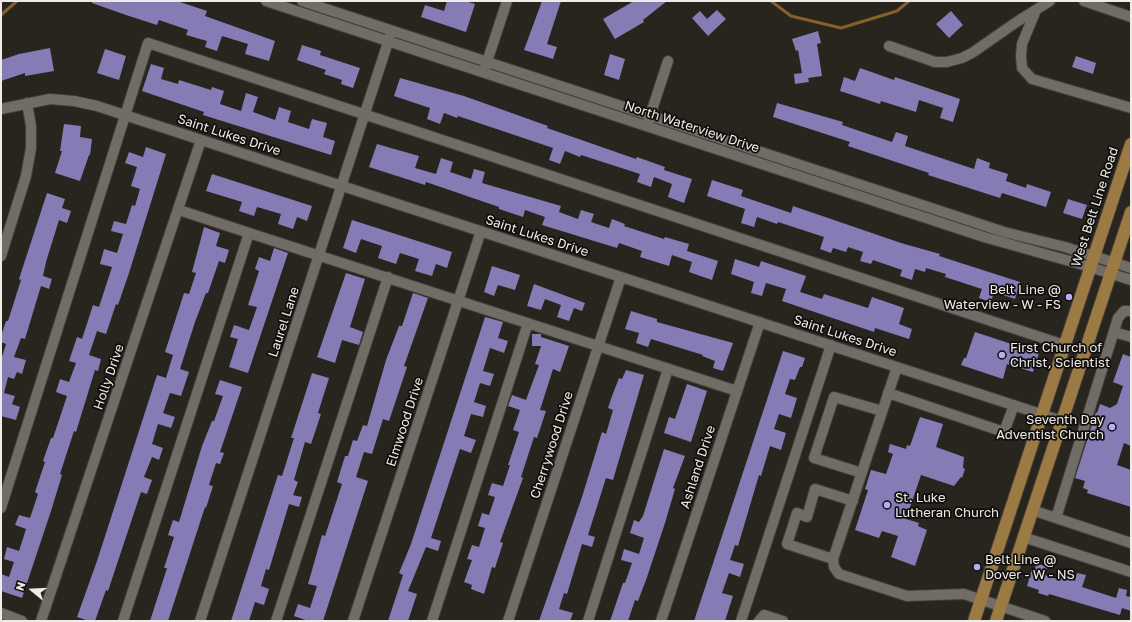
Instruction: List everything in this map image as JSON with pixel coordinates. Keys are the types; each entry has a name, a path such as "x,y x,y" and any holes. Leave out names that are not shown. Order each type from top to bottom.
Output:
{"main road":[{"name":"West Belt Line Road","path":"974,621 1131,144"},
{"path":"996,621 1131,212"}],"street":[{"name":"North Waterview Drive","path":"266,1 984,237 1092,262"},
{"name":"North Waterview Drive","path":"302,1 324,4 392,31 1112,268"},
{"path":"483,73 506,1"},
{"path":"889,46 935,62 947,62 972,53 1050,1"},
{"path":"1084,1 1131,17"},
{"path":"319,18 324,4"},
{"path":"1036,10 1022,44 1020,56 1022,68 1032,79 1131,108"},
{"name":"Laurel Lane","path":"200,621 392,31"},
{"path":"1,508 124,114 148,43 1064,345"},
{"path":"647,126 668,61"},
{"name":"Saint Lukes Drive","path":"1,108 50,100 74,101 124,114 1014,404 1062,421"},
{"path":"1,256 26,176 31,148 31,126 27,103"},
{"name":"Holly Drive","path":"41,621 179,210 201,140"},
{"path":"179,210 737,391"},
{"name":"Elmwood Drive","path":"353,621 481,231"},
{"path":"123,621 249,233"},
{"path":"1112,268 1131,268"},
{"path":"1112,268 1131,280"},
{"name":"Cherrywood Drive","path":"508,621 621,276"},
{"path":"276,621 388,277"},
{"path":"1056,518 1118,318 1124,311 1131,311"},
{"name":"Ashland Drive","path":"661,621 760,322"},
{"path":"432,621 528,323"},
{"path":"1114,332 1131,337"},
{"path":"741,621 831,345"},
{"path":"897,367 833,558 834,567 839,574 907,596 964,594 1045,621"},
{"path":"588,621 668,369"},
{"path":"888,393 1004,432 1014,404"},
{"path":"862,473 814,458 834,397 882,411"},
{"path":"833,558 787,544 797,513 807,517 815,489 853,501"},
{"path":"1032,510 1131,543"},
{"path":"1023,537 1131,572"},
{"path":"760,621 764,615 783,621"},
{"path":"6,617 22,621"}],"building":[{"path":"92,1 177,1 207,11 205,16 275,41 269,61 245,54 248,44 222,36 217,51 205,47 207,41 186,35 188,30 159,20 157,25 92,3"},
{"path":"447,1 465,1 475,4 466,32 421,17 425,5 444,11"},
{"path":"542,1 561,1 547,44 557,47 553,59 524,50"},
{"path":"634,1 667,1 643,20 644,22 615,39 603,19"},
{"path":"717,10 726,19 708,36 692,18 700,11 707,19"},
{"path":"951,11 963,25 949,38 936,24"},
{"path":"818,31 821,43 817,44 822,76 808,78 809,82 795,84 794,74 802,73 798,50 796,51 792,39"},
{"path":"302,45 321,51 320,55 360,68 353,88 341,84 342,80 324,74 326,70 297,60"},
{"path":"50,48 54,71 25,76 25,73 1,81 1,60 19,54"},
{"path":"105,49 126,56 119,80 97,73"},
{"path":"610,54 625,59 619,80 604,75"},
{"path":"1076,56 1096,63 1093,74 1072,67"},
{"path":"151,64 164,68 161,79 178,84 179,80 211,90 212,87 224,91 220,104 241,111 246,93 258,97 253,112 275,120 279,107 291,111 288,122 309,129 312,119 327,123 323,137 335,141 331,155 203,115 204,112 142,91"},
{"path":"860,68 894,80 895,77 960,99 953,122 940,118 943,108 919,100 916,112 881,101 880,104 840,91 844,77 855,81"},
{"path":"400,78 464,96 548,126 547,128 636,159 637,157 665,167 664,170 692,179 684,203 668,197 672,184 654,177 651,187 637,182 640,174 581,155 580,157 565,151 560,164 549,160 553,148 458,116 457,118 444,113 440,124 427,119 430,108 394,96"},
{"path":"777,103 843,122 842,125 892,142 896,132 908,136 905,146 974,169 977,158 990,163 989,168 1008,174 1006,181 1026,188 1027,184 1051,192 1046,207 1002,193 1000,198 928,175 929,173 848,146 850,142 773,117"},
{"path":"64,124 81,126 80,137 92,139 90,155 80,181 55,173 62,151 60,151"},
{"path":"377,144 419,156 415,168 436,174 441,158 453,162 450,172 471,179 474,169 485,172 482,183 561,206 559,212 578,219 581,210 594,214 591,222 609,228 612,219 625,224 624,226 664,239 665,237 689,244 687,251 718,261 712,280 689,272 692,262 672,255 669,266 640,257 642,251 619,243 617,248 542,225 545,217 525,210 523,217 499,209 499,207 426,182 425,185 369,167"},
{"path":"146,147 166,154 118,305 116,304 106,334 97,331 89,355 101,359 98,371 95,370 76,432 74,431 60,474 62,475 51,511 22,598 1,591 1,574 9,577 14,562 4,559 7,547 19,551 26,529 15,525 19,515 30,518 38,494 35,492 45,462 43,461 51,438 53,438 67,396 56,392 60,379 69,382 76,363 69,361 77,337 82,339 93,305 99,307 112,267 100,264 104,249 117,253 123,234 111,231 114,221 126,224 132,205 135,206 140,189 131,186 137,167 125,163 129,152 143,157"},
{"path":"212,174 312,206 307,221 297,217 293,229 278,224 281,214 257,207 254,216 239,211 242,202 206,191"},
{"path":"712,180 743,190 741,196 791,213 793,206 1020,282 1015,299 994,292 991,302 979,298 982,289 945,277 946,274 926,268 925,272 915,269 912,280 900,276 902,270 873,260 871,264 860,261 863,252 848,247 846,252 833,248 831,253 820,249 824,237 778,222 777,224 757,217 754,227 741,223 745,209 707,196"},
{"path":"47,193 65,199 62,208 71,211 67,223 59,220 43,276 52,279 49,289 41,286 25,339 21,338 14,357 26,360 22,374 17,372 14,379 8,377 4,393 15,396 12,404 20,407 16,420 1,416 1,360 6,344 1,342 1,336 6,321 8,321 21,280 19,279"},
{"path":"1068,199 1087,205 1082,219 1063,213"},
{"path":"352,220 452,252 447,268 436,264 432,276 415,271 419,259 400,253 396,264 378,258 382,246 361,239 356,253 343,248"},
{"path":"204,227 220,233 216,246 229,250 225,263 219,261 208,293 206,293 195,322 180,369 189,372 181,396 170,393 163,413 175,417 171,428 158,424 152,444 163,448 159,460 152,457 144,477 152,480 147,494 141,492 108,591 106,590 95,621 89,621 77,617 97,561 157,375 166,378 173,355 165,352 184,293 189,294 196,273 192,272"},
{"path":"274,248 288,253 248,373 229,367 238,339 230,337 234,325 249,330 257,307 248,305 259,271 255,269 259,257 270,261"},
{"path":"735,259 759,267 761,261 806,276 800,292 822,299 824,294 868,308 872,297 904,308 899,324 912,329 909,339 875,328 874,332 782,301 786,289 766,283 762,296 751,293 754,282 731,274"},
{"path":"492,266 520,275 515,290 498,285 494,296 484,292"},
{"path":"346,273 365,279 350,327 363,332 359,345 342,340 335,363 317,357"},
{"path":"534,284 585,303 582,311 574,308 569,321 557,317 561,305 545,299 541,310 527,306"},
{"path":"413,293 428,298 404,366 407,367 389,421 383,419 372,454 364,452 356,477 368,481 323,621 308,621 294,616 298,604 310,608 317,586 308,584 322,535 325,536 342,484 337,482 345,456 348,456 353,440 357,441 363,425 367,426 386,360 399,326 402,326"},
{"path":"631,311 657,319 657,322 733,343 723,371 713,368 715,361 702,356 703,355 651,339 648,347 636,343 639,333 625,329"},
{"path":"485,317 503,322 498,338 508,341 504,353 490,348 483,371 494,374 490,386 480,383 474,402 486,406 483,417 471,414 464,436 476,440 471,453 460,449 431,538 441,541 438,551 426,547 408,591 417,594 408,621 388,621 403,575 399,573 411,544"},
{"name":"First Church of Christ, Scientist","path":"975,332 1039,353 1033,372 1007,364 1003,379 961,365 964,358 966,358"},
{"path":"532,334 541,334 541,337 569,346 560,372 553,369 540,410 546,411 537,438 534,437 521,477 523,478 500,542 503,543 495,568 492,567 484,594 471,589 472,585 464,582 472,560 467,559 472,545 479,547 485,528 478,526 482,513 489,515 495,497 488,495 492,483 503,486 510,465 508,465 519,432 513,430 520,410 508,406 512,395 526,400 539,365 535,364 541,346 532,346"},
{"path":"783,351 805,358 795,380 790,379 785,394 797,398 791,418 779,414 774,429 786,433 781,450 770,446 761,476 759,475 738,546 735,545 730,560 744,564 740,577 729,573 722,593 733,596 725,621 694,621"},
{"path":"1123,354 1131,357 1131,446 1124,443 1117,465 1131,470 1131,507 1087,493 1088,490 1083,488 1085,481 1075,478 1096,412 1097,413 1100,404 1110,408 1117,404 1123,386 1113,382"},
{"path":"626,370 644,375 613,480 606,478 588,535 595,537 592,547 582,544 567,594 564,593 559,609 573,613 570,621 539,621 582,497 602,432 606,434 613,410 608,408 612,396 619,378 622,379"},
{"path":"312,373 329,378 318,413 321,414 311,444 305,442 294,480 298,482 293,495 302,497 299,507 289,504 269,570 266,569 261,586 269,589 264,605 255,602 249,621 231,621 278,475 282,476 294,438 291,438"},
{"path":"220,380 242,387 220,452 224,453 220,464 216,463 209,485 213,486 168,621 150,621 167,568 164,568 174,537 168,535 173,520 179,522 202,446 212,421 214,421 223,396 215,394"},
{"path":"687,384 707,391 691,442 664,433 669,417 675,419"},
{"name":"St. Luke Lutheran Church","path":"920,417 943,424 936,447 964,457 963,468 965,469 962,478 961,477 954,486 921,475 906,519 919,523 918,526 927,530 915,566 891,557 898,536 882,531 879,538 855,530 868,490 865,489 871,470 886,474 893,454 888,452 890,444 906,449 907,445 910,446"},
{"path":"664,449 685,456 673,488 675,489 665,523 646,580 638,601 635,600 628,621 610,621 623,583 625,583 632,563 621,560 624,549 639,554 644,538 630,533 634,520 639,522 643,516"},
{"path":"1036,563 1047,567 1045,575 1060,580 1061,576 1075,581 1077,573 1086,575 1082,587 1116,598 1119,588 1127,590 1126,596 1131,597 1131,611 1122,608 1120,615 1049,594 1048,596 1038,593 1039,590 1027,586 1032,569 1035,569"}],"waterway":[{"path":"1,15 17,1"},
{"path":"771,1 791,16 841,28 897,11 909,1"}],"place":[{"name":"Belt Line @ Waterview - W - FS","path":"1069,297"},
{"name":"First Church of Christ, Scientist","path":"1002,355"},
{"name":"Seventh Day Adventist Church","path":"1112,427"},
{"name":"St. Luke Lutheran Church","path":"887,505"},
{"name":"Belt Line @ Dover - W - NS","path":"977,567"}]}
